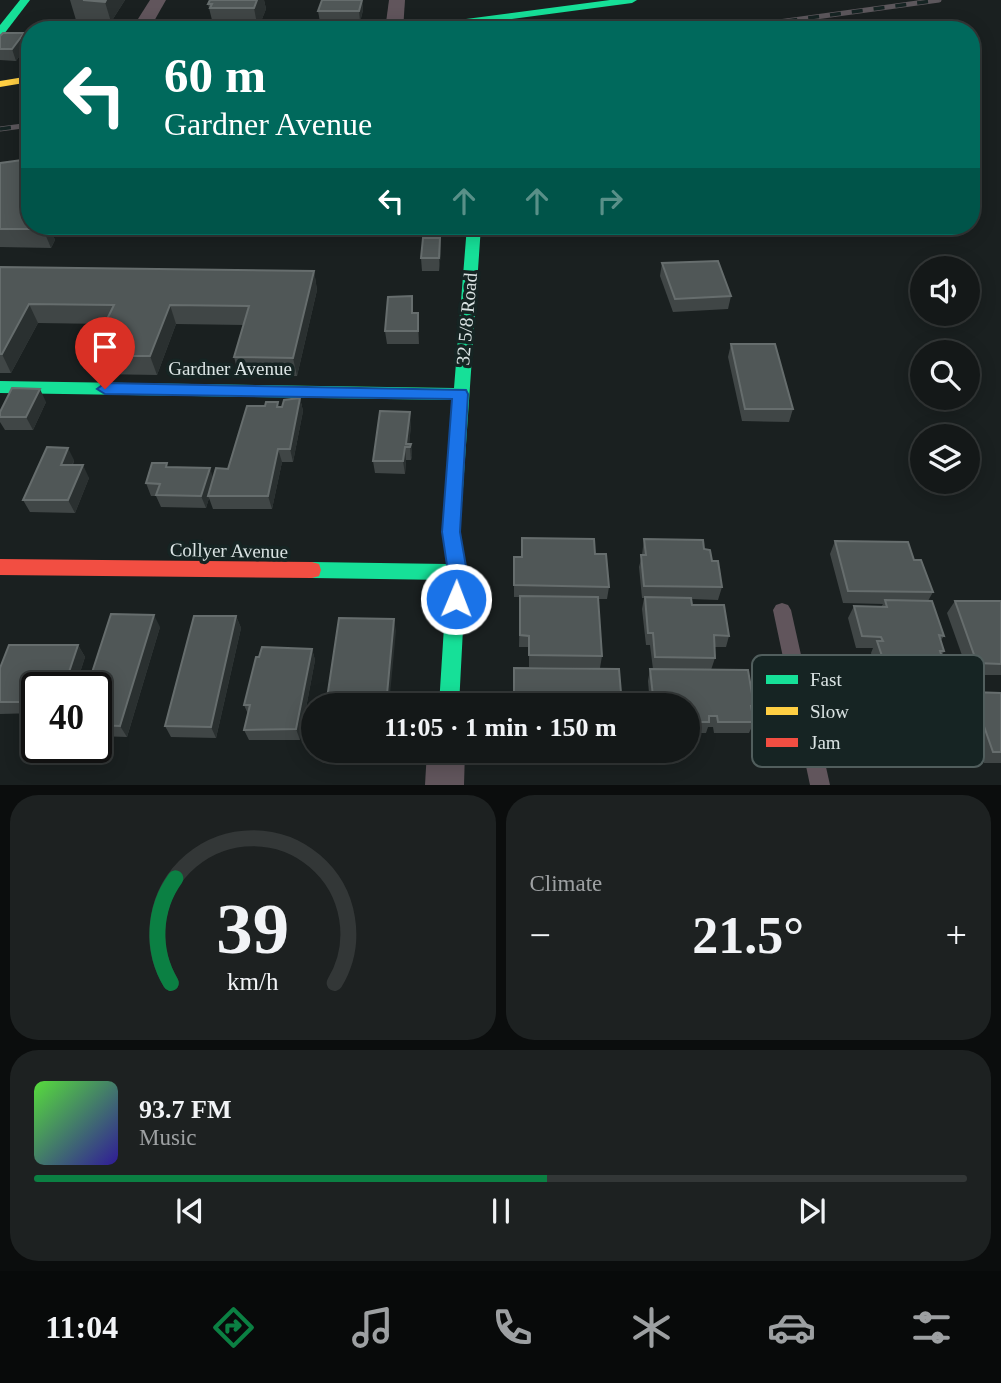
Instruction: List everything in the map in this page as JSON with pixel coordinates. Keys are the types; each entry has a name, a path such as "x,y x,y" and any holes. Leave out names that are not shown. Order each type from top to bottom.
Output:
{"street":[{"path":"0,32 25,0"},
{"path":"145,21 158,0"},
{"path":"395,21 397,0"},
{"path":"473,21 632,0"},
{"path":"0,84 21,80"},
{"name":"32 5/8 Road","path":"450,693 457,572 451,532 473,235"},
{"name":"Gardner Avenue","path":"0,387 460,394"},
{"name":"Collyer Avenue","path":"0,567 457,572"},
{"path":"444,785 445,763"}],"lane":[{"path":"782,610 792,655"},
{"path":"816,767 820,785"}],"building":[{"path":"210,0 257,0 254,8 210,8"},
{"path":"322,0 362,0 359,11 318,11"},
{"path":"3,33 21,33 12,49 0,49 0,36"},
{"path":"21,160 21,229 0,229 0,163"},
{"path":"423,238 440,238 439,258 421,258"},
{"path":"718,261 731,296 675,299 662,263"},
{"path":"0,267 314,271 293,358 234,357 249,306 170,305 150,356 89,356 114,305 29,304 0,354"},
{"path":"412,296 412,313 418,313 418,331 385,331 388,297"},
{"path":"731,344 775,344 793,409 745,409"},
{"path":"12,388 40,389 26,417 0,417"},
{"path":"300,398 290,449 278,449 268,496 208,496 216,468 228,469 247,406 265,406 266,402 278,402 277,407 282,407 284,400"},
{"path":"380,411 410,412 406,444 411,444 410,447 405,447 403,461 373,461"},
{"path":"47,447 68,448 61,465 83,465 68,500 23,500"},
{"path":"152,463 167,463 166,467 210,468 201,496 156,495 160,484 146,483"},
{"path":"522,538 594,539 595,554 606,554 609,587 514,585 514,557 522,557"},
{"path":"644,539 703,540 704,549 710,550 712,561 718,561 722,587 644,586 641,555 646,555"},
{"path":"835,541 908,542 914,560 921,560 933,592 848,591"},
{"path":"520,596 598,597 602,656 529,655 529,636 520,635"},
{"path":"645,597 691,598 692,605 724,605 729,636 714,635 715,658 655,657 653,633 648,633"},
{"path":"885,600 932,601 944,636 939,635 944,651 940,651 941,655 882,655 877,641 883,641 881,637 862,636 854,606 887,607"},
{"path":"955,601 1001,601 1001,664 984,663 984,655 974,655"},
{"path":"111,614 154,615 120,726 112,726 112,672 92,672"},
{"path":"194,616 236,616 211,727 165,726"},
{"path":"339,618 394,619 387,693 328,693"},
{"path":"9,645 78,645 69,672 21,672 21,702 0,702 0,668"},
{"path":"262,647 312,649 303,693 301,693 296,729 244,730 250,705 244,705 256,657 259,657"},
{"path":"514,668 619,669 621,693 514,693"},
{"path":"650,669 748,670 752,694 752,722 718,722 717,716 709,716 709,722 700,722 700,693 653,693"},
{"path":"984,692 1001,693 1001,752 993,752 984,726"}],"railway":[{"path":"786,21 939,0"},
{"path":"0,129 21,126"}],"traffic: fast":[{"path":"0,32 25,0"},
{"path":"473,21 632,0"},
{"path":"450,693 457,572 451,532 473,235"},
{"path":"0,387 460,394"},
{"path":"312,570 457,572"}],"traffic: slow":[{"path":"0,84 21,80"}],"traffic: jam":[{"path":"0,567 312,570"}],"route":[{"path":"105,389 460,394 451,532 457,572 456,599"}]}
